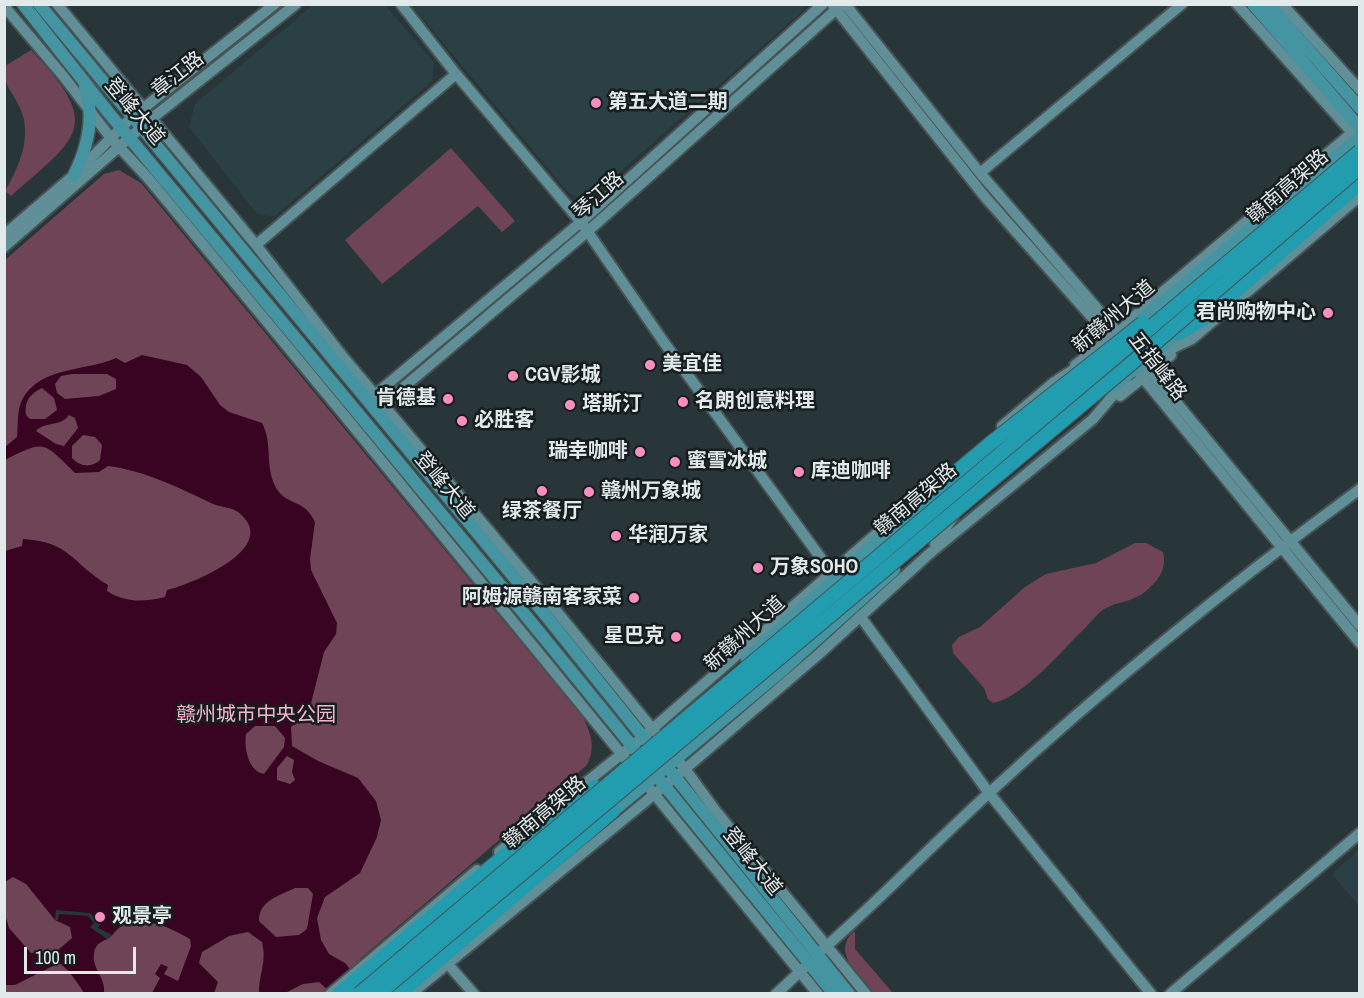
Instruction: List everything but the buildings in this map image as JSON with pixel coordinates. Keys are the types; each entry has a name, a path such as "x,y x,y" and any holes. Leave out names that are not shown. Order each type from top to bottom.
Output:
{"highway":[{"path":"900,519 992,442 1193,284 1358,136"},
{"name":"赣南高架路","path":"359,993 1358,136"},
{"name":"赣南高架路","path":"378,993 1133,362 1359,167"},
{"path":"1185,336 1359,183"},
{"path":"339,993 504,856 595,787"},
{"path":"399,993 614,811"}],"main road":[{"name":"登峰大道","path":"23,4 82,80 630,754 834,993"},
{"name":"登峰大道","path":"39,4 140,129 376,402 651,736 666,766 809,963 849,993"},
{"path":"1253,4 1358,136"},
{"path":"1268,4 1359,108"},
{"path":"74,175 88,135 90,111 82,80"},
{"name":"新赣州大道","path":"347,993 389,950 595,787 651,736 753,654 900,519 1358,136"},
{"path":"389,993 614,811 777,675 953,517 1185,336 1359,175"}],"street":[{"path":"57,4 256,245 376,402"},
{"name":"章江路","path":"4,235 74,175 131,118 275,4"},
{"name":"章江路","path":"4,247 151,119 296,4"},
{"path":"401,4 456,74 581,222 831,572"},
{"name":"琴江路","path":"376,402 581,222 823,4"},
{"path":"980,173 1182,4"},
{"path":"866,993 715,810 676,758 651,736 831,572 1053,383 1117,338 1153,300 1358,136 1237,4"},
{"path":"1282,4 1359,90"},
{"path":"4,6 110,137 630,754 389,950 330,993"},
{"name":"琴江路","path":"376,402 587,232 839,6"},
{"name":"五指峰路","path":"839,6 1143,369 1285,545 1359,643"},
{"name":"五指峰路","path":"839,6 985,197 1117,338"},
{"path":"256,245 456,74"},
{"path":"1185,336 1359,196"},
{"path":"411,993 685,769 819,654 929,554 1093,420 1143,369"},
{"path":"776,993 989,793 1117,680 1285,545 1359,489"},
{"path":"929,554 953,517"},
{"name":"五指峰路","path":"1285,545 1359,626"},
{"path":"860,616 989,793 1151,993"},
{"path":"753,654 779,620"},
{"path":"777,675 819,654"},
{"path":"1170,993 1359,833"},
{"path":"447,963 474,993"},
{"path":"809,963 818,993"}],"shaded area":[{"path":"313,5 385,5 434,63 432,81 275,216 257,214 189,127 195,104"},
{"name":"第五大道二期","path":"411,5 805,5 800,13 596,193 588,198 578,198 568,192"},
{"path":"142,355 187,365 201,377 220,405 229,412 262,423 266,431 274,484 283,496 307,510 315,522 310,559 311,570 337,623 336,634 324,652 309,711 291,727 292,746 318,761 358,778 376,801 381,820 377,837 360,873 325,897 317,918 321,940 329,954 345,963 369,993 331,993 319,982 303,984 285,993 259,993 264,956 262,942 248,932 229,936 202,952 199,963 218,982 214,993 152,993 160,978 155,974 161,964 168,967 164,974 178,981 191,946 190,939 167,927 139,921 121,926 96,948 94,959 103,983 104,993 84,993 69,972 59,963 15,985 5,985 4,911 9,928 31,953 58,950 72,938 70,927 55,920 26,884 13,877 5,882 5,551 22,546 23,539 51,544 70,555 108,585 107,591 114,595 128,599 150,600 165,597 167,590 192,582 224,565 247,544 250,532 242,515 229,508 216,505 161,480 122,468 108,466 99,472 75,473 50,450 43,447 29,449 5,460 5,447 17,437 20,404 30,389 51,375 116,358 125,363","holes":["107,374 116,379 116,389 99,396 65,399 57,393 55,384 61,376","42,388 54,398 57,410 45,419 30,419 26,415 26,406 34,393","69,415 75,418 78,428 64,446 56,444 36,431 62,421","83,435 95,437 102,445 100,460 93,464 82,465 72,458 72,446","255,726 275,726 285,738 284,747 264,774 251,764 246,734","287,756 294,760 292,772 295,780 290,784 277,780 277,768","295,888 308,888 313,894 307,929 299,935 276,937 259,921 262,908 271,900"]},
{"path":"1359,850 1359,906 1332,874"}],"green space":[{"path":"31,50 68,96 75,114 74,129 67,143 53,159 11,196 5,191 23,151 25,129 20,108 7,84 5,66"},
{"path":"451,148 515,221 502,232 478,206 382,284 345,240"},
{"name":"赣州城市中央公园","path":"119,170 141,183 583,717 588,729 592,747 587,765 360,959 384,993 5,993 5,260 104,174"},
{"path":"1135,543 1146,543 1163,552 1163,569 1155,583 1141,595 1101,611 1042,672 1017,692 993,703 988,699 984,688 953,653 952,645 959,637 980,627 1025,587 1046,574 1096,563"},
{"path":"855,931 855,949 893,993 873,993 849,963 845,946 848,938"}],"pier":[{"path":"56,910 90,913 94,917 101,912 105,918 98,928 112,935 107,939 90,927 94,923 88,916 59,914 58,920 55,920"}],"place":[{"name":"第五大道二期","path":"596,103"},
{"name":"君尚购物中心","path":"1328,313"},
{"name":"美宜佳","path":"650,365"},
{"name":"CGV影城","path":"513,376"},
{"name":"肯德基","path":"448,399"},
{"name":"名朗创意料理","path":"683,402"},
{"name":"塔斯汀","path":"570,405"},
{"name":"必胜客","path":"462,421"},
{"name":"瑞幸咖啡","path":"640,452"},
{"name":"蜜雪冰城","path":"675,462"},
{"name":"库迪咖啡","path":"799,472"},
{"name":"绿茶餐厅","path":"542,491"},
{"name":"赣州万象城","path":"589,492"},
{"name":"华润万家","path":"616,536"},
{"name":"万象SOHO","path":"758,568"},
{"name":"阿姆源赣南客家菜","path":"634,598"},
{"name":"星巴克","path":"676,637"},
{"name":"观景亭","path":"100,917"}]}
